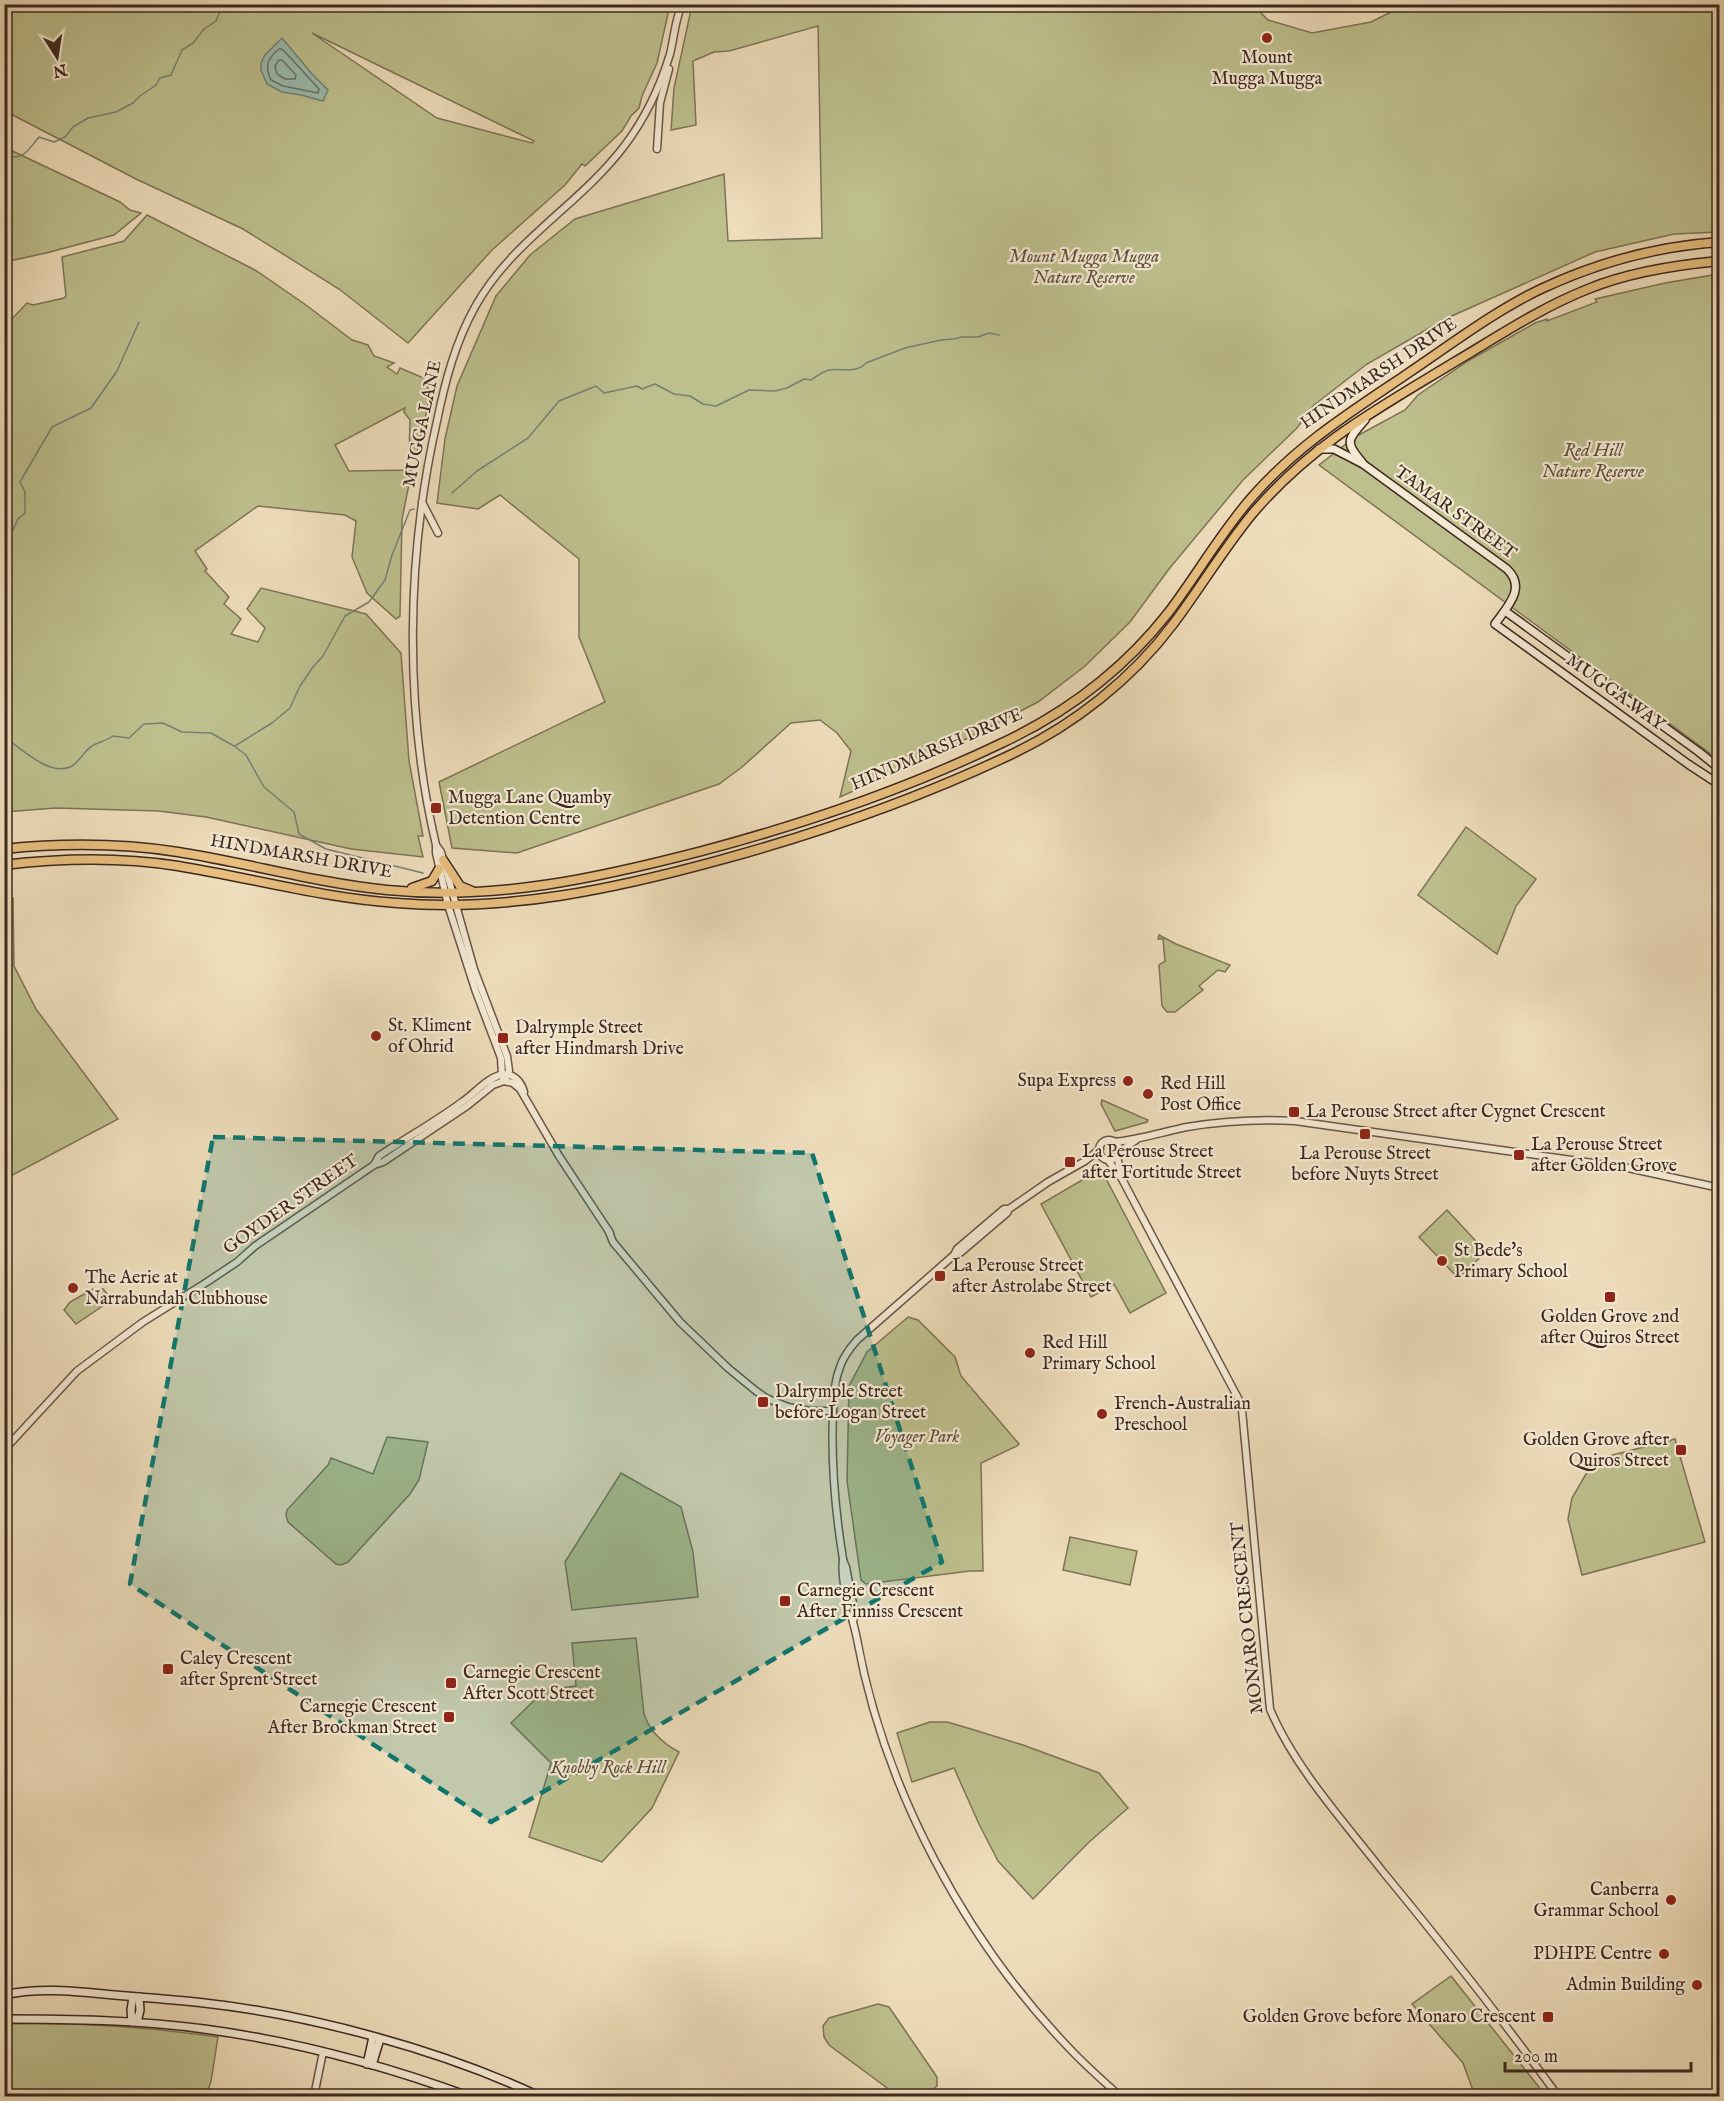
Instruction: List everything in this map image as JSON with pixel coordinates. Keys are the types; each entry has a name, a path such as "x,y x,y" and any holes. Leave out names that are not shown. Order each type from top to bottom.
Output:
{"main road":[{"name":"HINDMARSH DRIVE","path":"4,849 80,845 151,848 209,857 332,882 403,891 478,892 572,882 731,843 875,796 1020,735 1082,695 1135,650 1172,607 1248,502 1281,466 1326,428 1493,316 1541,289 1611,262 1691,244 1719,242"},
{"name":"HINDMARSH DRIVE","path":"4,865 80,860 138,862 193,869 334,896 404,904 501,904 636,882 714,862 864,814 958,778 1029,746 1085,710 1139,663 1175,621 1238,531 1255,511 1318,448 1345,428 1540,311 1588,289 1656,270 1719,261"},
{"name":"TAMAR STREET","path":"1363,464 1351,450 1350,440 1374,411"},
{"name":"TAMAR STREET","path":"1318,448 1334,449 1363,464 1511,573 1516,582 1514,598 1495,624"},
{"name":"MUGGA WAY","path":"1505,610 1719,769"},
{"name":"MUGGA WAY","path":"1495,624 1719,785"},
{"path":"443,860 460,886 478,892"},
{"path":"403,891 432,881 439,869"},
{"path":"4,1993 41,1991 136,1997 205,2003 296,2018 377,2038 478,2071 539,2097"},
{"path":"134,2022 139,2012 136,1997"},
{"path":"4,2019 134,2022 204,2029 323,2052 370,2064 468,2097"},
{"path":"370,2064 377,2038"}],"street":[{"name":"MUGGA LANE","path":"448,893 439,869 426,792 416,709 413,627 417,538 426,467 446,377 463,331 475,307 499,270 511,256 593,181 626,144 652,103 670,53 680,7"},
{"path":"657,149 660,103 670,53"},
{"path":"422,501 438,533"},
{"name":"MUGGA LANE","path":"436,844 443,860 448,893"},
{"path":"448,893 501,1058 504,1077 516,1084 525,1096 559,1156 616,1244 680,1322 756,1391 788,1407 810,1411 833,1411"},
{"name":"GOYDER STREET","path":"4,1450 84,1366 143,1322 237,1262 255,1246 374,1164 379,1156 439,1122 504,1077"},
{"path":"1120,2097 1071,2050 1017,1986 976,1930 936,1862 894,1771 867,1685 854,1622 850,1615 834,1503 832,1468 836,1379 850,1348 1004,1209 1009,1209 1048,1182 1085,1161 1105,1142 1137,1140 1169,1131 1215,1123 1255,1120 1295,1121 1616,1166 1719,1188"},
{"path":"1085,1161 1118,1155 1137,1140"},
{"path":"1114,1142 1118,1146 1118,1155"},
{"path":"1100,1149 1105,1159"},
{"name":"MONARO CRESCENT","path":"1118,1155 1122,1179"},
{"name":"MONARO CRESCENT","path":"1105,1159 1122,1179 1239,1400 1242,1410 1270,1709 1280,1733 1328,1800 1472,1983 1558,2097"},
{"path":"314,2097 323,2052"}],"highlighted area":[{"path":"213,1137 812,1153 942,1562 491,1822 130,1584"}],"green space":[{"path":"4,5 670,5 657,63 639,108 622,131 585,166 582,164 565,185 492,250 408,343 339,289 243,229 136,179 5,111","holes":["312,33 534,141 532,143 437,118"]},
{"name":"Mount Mugga Mugga Nature Reserve","path":"692,5 1253,5 1268,20 1312,33 1371,22 1405,5 1719,5 1719,232 1674,234 1595,252 1445,319 1367,364 1314,405 1297,428 1243,480 1169,569 1130,622 1085,666 1038,702 937,754 840,797 851,751 837,733 820,720 791,723 742,767 719,784 517,853 452,848 439,782 605,702 579,637 579,559 500,495 478,509 437,503 445,439 457,386 496,296 530,255 575,219 724,174 728,241 822,238 818,26 729,51 714,52 693,61 696,125 671,130 674,88"},
{"path":"4,147 120,202 130,210 141,213 114,235 5,262"},
{"path":"147,215 255,270 352,340 368,345 374,356 394,363 387,367 397,374 400,368 426,379 430,398 416,455 409,457 410,420 404,412 405,408 335,445 349,471 412,470 402,519 400,616 396,619 367,593 352,557 356,521 345,515 258,506 195,551 207,569 205,571 229,597 224,604 241,619 231,634 258,642 265,628 247,609 261,588 366,614 401,653 409,761 423,836 418,836 423,857 351,849 206,817 159,811 55,808 5,812 5,326 27,303 33,305 66,296 62,257 124,241"},
{"name":"Red Hill Nature Reserve","path":"1719,274 1719,760 1319,465 1355,437 1405,410 1418,395 1468,361 1535,323 1547,319 1547,321 1597,302 1595,299 1665,283"},
{"path":"1466,827 1536,879 1516,906 1497,954 1418,895"},
{"path":"13,898 14,966 36,1009 118,1119 5,1179 4,899"},
{"path":"1159,935 1230,965 1225,972 1218,970 1199,986 1203,990 1175,1012 1167,1012 1162,1006 1159,965 1165,961 1163,939 1158,939"},
{"path":"1102,1100 1148,1120 1115,1131 1101,1104"},
{"path":"1094,1173 1104,1175 1166,1293 1130,1313 1114,1284 1091,1297 1041,1204"},
{"path":"1447,1210 1486,1252 1458,1278 1419,1237"},
{"path":"93,1289 96,1292 103,1289 108,1300 113,1299 76,1324 64,1310 70,1302"},
{"name":"Voyager Park","path":"908,1317 918,1320 955,1357 961,1376 1019,1444 981,1463 983,1571 866,1584 861,1580 847,1481 849,1386 867,1352"},
{"path":"387,1437 428,1442 419,1480 410,1494 348,1562 341,1565 336,1564 288,1522 287,1510 328,1465 331,1458 373,1474"},
{"path":"1675,1439 1705,1542 1582,1575 1568,1519 1572,1498 1586,1474 1609,1456"},
{"path":"621,1473 681,1507 693,1552 698,1597 572,1610 565,1562"},
{"path":"1070,1537 1137,1551 1130,1585 1063,1570"},
{"name":"Knobby Rock Hill","path":"636,1638 644,1714 657,1736 679,1752 652,1808 602,1862 529,1837 551,1763 511,1723 545,1690 576,1686 572,1643"},
{"path":"930,1722 947,1722 971,1729 1099,1773 1128,1808 1088,1843 1033,1899 998,1861 954,1768 912,1782 897,1733"},
{"path":"1451,1976 1546,2096 1475,2096 1463,2063 1412,2004"},
{"path":"878,2004 889,2007 937,2077 937,2086 923,2096 898,2096 829,2045 824,2037 823,2026 829,2018"},
{"path":"5,2024 112,2026 218,2037 211,2081 206,2096 5,2096"}],"water":[{"path":"282,38 328,90 323,101 282,92 267,84 261,70 261,63 265,55"}],"waterway":[{"path":"4,156 21,156 39,137 54,142 65,137 73,127 88,118 116,112 133,103 156,85 160,78 171,75 182,50 193,43 204,29 216,21 223,4"},
{"path":"11,534 18,519 25,513 25,492 20,482 52,427 91,408 117,371 139,322"},
{"path":"452,493 477,471 528,438 559,401 596,386 604,393 637,386 642,389 655,384 674,394 690,396 703,404 716,406 749,390 775,391 787,388 804,379 811,380 829,370 858,368 905,348 941,340 978,337 989,333 999,335"},
{"path":"235,746 272,723 290,708 300,686 323,656 345,616 369,602 385,580 392,555 410,510 414,509"},
{"path":"4,739 6,738 37,761 64,769 75,764 94,745 113,736 129,738 144,724 163,723 182,732 211,733 246,755 264,787 294,812 299,834 326,849 423,873"}],"place":[{"name":"Mount Mugga Mugga","path":"1267,38"},
{"name":"Mugga Lane Quamby Detention Centre","path":"436,808"},
{"name":"St. Kliment of Ohrid","path":"376,1036"},
{"name":"Dalrymple Street after Hindmarsh Drive","path":"503,1038"},
{"name":"Supa Express","path":"1128,1081"},
{"name":"Red Hill Post Office","path":"1148,1094"},
{"name":"La Perouse Street after Cygnet Crescent","path":"1294,1112"},
{"name":"La Perouse Street before Nuyts Street","path":"1365,1134"},
{"name":"La Perouse Street after Golden Grove","path":"1519,1155"},
{"name":"La Perouse Street after Fortitude Street","path":"1070,1162"},
{"name":"St Bede's Primary School","path":"1442,1261"},
{"name":"La Perouse Street after Astrolabe Street","path":"940,1276"},
{"name":"The Aerie at Narrabundah Clubhouse","path":"73,1288"},
{"name":"Golden Grove 2nd after Quiros Street","path":"1610,1297"},
{"name":"Red Hill Primary School","path":"1030,1353"},
{"name":"Dalrymple Street before Logan Street","path":"763,1402"},
{"name":"French-Australian Preschool","path":"1102,1414"},
{"name":"Golden Grove after Quiros Street","path":"1681,1450"},
{"name":"Carnegie Crescent After Finniss Crescent","path":"785,1601"},
{"name":"Caley Crescent after Sprent Street","path":"168,1669"},
{"name":"Carnegie Crescent After Scott Street","path":"451,1683"},
{"name":"Carnegie Crescent After Brockman Street","path":"449,1717"},
{"name":"Canberra Grammar School","path":"1671,1900"},
{"name":"PDHPE Centre","path":"1664,1954"},
{"name":"Admin Building","path":"1697,1985"},
{"name":"Golden Grove before Monaro Crescent","path":"1548,2017"}]}
